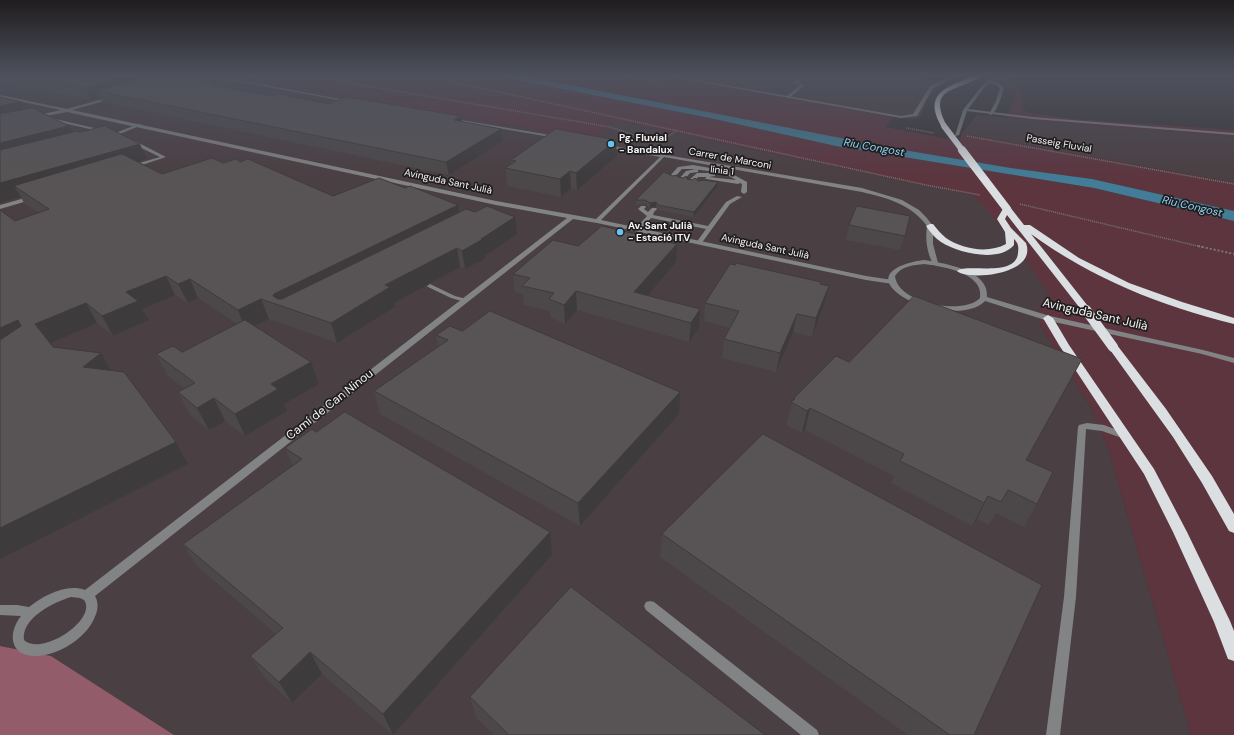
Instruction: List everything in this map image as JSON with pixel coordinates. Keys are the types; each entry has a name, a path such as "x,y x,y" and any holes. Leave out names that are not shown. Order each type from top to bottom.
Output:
{"highway":[{"path":"937,110 944,126 1159,406 1218,496 1234,527"},
{"path":"962,271 999,271 1014,264 1020,258 1023,252 1023,245 1019,238 1009,230 1001,219 1010,212"},
{"path":"1010,212 1044,241 1067,256 1129,288 1181,306 1234,321"},
{"path":"930,226 945,241 963,248 991,252 1006,248 1010,245 1009,230"},
{"path":"1048,318 1064,345 1149,472 1180,532 1222,621 1234,653"}],"street":[{"path":"68,110 32,119 48,118 117,134 123,138"},
{"name":"Avinguda Sant Julià","path":"70,110 493,205 596,220 866,278 893,282"},
{"path":"863,110 901,117 915,115 918,110"},
{"path":"957,135 965,110"},
{"path":"967,110 990,114 1234,134"},
{"path":"990,114 992,110"},
{"path":"444,118 561,138"},
{"path":"102,138 140,125"},
{"path":"126,168 164,157 130,141"},
{"name":"Carrer de Marconi","path":"600,145 877,193 891,197 912,207 920,213 930,226"},
{"path":"596,220 663,156"},
{"path":"671,178 680,168 693,167 725,172 745,183"},
{"path":"681,180 688,172 701,171 724,174 745,183"},
{"path":"690,182 696,175 704,174 745,183"},
{"name":"línia 1","path":"700,183 704,178 710,178 745,183"},
{"path":"744,192 745,183"},
{"path":"0,207 37,196"},
{"path":"699,243 728,203 739,197"},
{"path":"643,206 641,208 650,216 710,228"},
{"path":"638,230 654,209"},
{"path":"659,218 664,211"},
{"path":"668,220 674,213"},
{"name":"Camí de Can Ninou","path":"87,595 573,216"},
{"path":"930,226 930,251 935,263"},
{"path":"914,263 935,263 962,271 978,281 984,293 983,298 978,304 969,307 944,308 916,301 897,289 893,282 892,276 898,268 914,263"},
{"path":"430,286 453,297 465,300"},
{"name":"Avinguda Sant Julià","path":"983,298 1048,318 1203,352"},
{"path":"1203,352 1234,356"},
{"path":"1203,352 1234,361"},
{"path":"1053,735 1070,597 1082,427 1086,425 1094,426 1125,436"},
{"path":"80,592 87,595 92,600 93,607 90,616 84,625 75,634 51,648 28,650 21,646 18,640 18,632 22,623 30,613 39,606 60,595 80,592"},
{"path":"650,606 812,735"},
{"path":"0,610 17,610 30,613"}],"path":[{"path":"511,110 610,127 652,140 671,148 663,156"},
{"path":"585,110 926,185 984,196"},
{"name":"Passeig Fluvial","path":"906,128 926,133 957,135 1234,184"},
{"path":"652,140 662,141 677,130"},
{"path":"1015,203 1234,254"}],"shaded area":[{"path":"0,110 428,110 593,140 615,121 973,195 992,214 1038,277 1053,303 1039,323 1091,408 1108,448 1191,735 174,735 51,656 0,646"},
{"path":"428,110 671,110 836,146 1094,188 1234,221 1234,735 1191,735 1108,448 1091,408 1039,323 1039,307 1053,302 1016,246 973,195 615,121 593,140"},
{"path":"699,110 855,110 893,117 885,127 960,141 962,133 1234,183 1234,211 1092,179 1011,168 892,148"},
{"path":"855,110 923,110 921,117 913,119"},
{"path":"1010,110 1024,110 1029,113 1075,119 1234,130 1234,137 1007,118"},
{"path":"977,115 1234,137 1234,183 962,133"},
{"path":"0,646 51,656 174,735 0,735"}],"water":[{"name":"Riu Congost","path":"671,110 699,110 892,148 1011,168 1092,179 1234,211 1234,221 1094,188 836,146"}],"building":[{"path":"20,110 38,110 69,126 0,143 0,114"},
{"path":"192,110 427,110 461,116 454,120 501,129 446,162"},
{"path":"105,126 140,144 0,183 0,150 77,131 80,132"},
{"path":"556,129 616,140 576,173 570,171 560,179 505,168 516,161 511,160"},
{"path":"122,154 162,174 212,158 223,163 236,159 240,162 248,159 333,196 379,178 405,188 410,186 458,205 274,294 273,296 278,299 282,299 466,209 475,212 487,206 515,217 481,239 483,239 462,251 457,248 385,285 390,287 331,323 261,299 238,310 190,279 178,284 166,276 126,292 138,301 102,316 86,303 35,324 53,347 101,353 83,367 124,372 176,442 0,528 0,340 21,326 18,320 0,328 0,210 15,221 49,209 14,186"},
{"path":"664,172 683,178 686,176 687,179 692,180 695,178 698,181 704,180 718,182 694,212 658,205 656,202 650,203 645,200 636,200"},
{"path":"857,206 910,216 905,236 849,225"},
{"path":"602,226 677,244 634,292 700,309 691,323 576,291 564,305 549,299 554,293 522,286 530,278 513,274 553,240 578,246"},
{"path":"736,263 821,282 820,284 829,286 816,318 797,314 780,353 724,339 739,311 705,303 730,264 735,265"},
{"path":"914,296 1082,359 1026,460 1053,472 1037,504 1008,490 1001,502 988,496 984,503 900,461 904,454 810,408 807,411 791,402 836,356 849,362"},
{"path":"490,311 680,392 578,503 374,391 448,340 436,335 450,326 462,331"},
{"path":"245,320 311,362 271,384 278,389 235,414 214,398 197,408 178,392 195,383 156,354 173,346 182,352"},
{"path":"345,412 550,532 383,714 310,652 279,682 250,656 283,628 183,544 302,459 285,448 312,429 316,432"},
{"path":"763,434 1042,585 974,735 950,735 662,534"},
{"path":"571,587 765,735 509,735 470,697"}],"place":[{"name":"Pg. Fluvial - Bandalux","path":"611,144"},
{"name":"Av. Sant Julià - Estació ITV","path":"620,232"}]}
